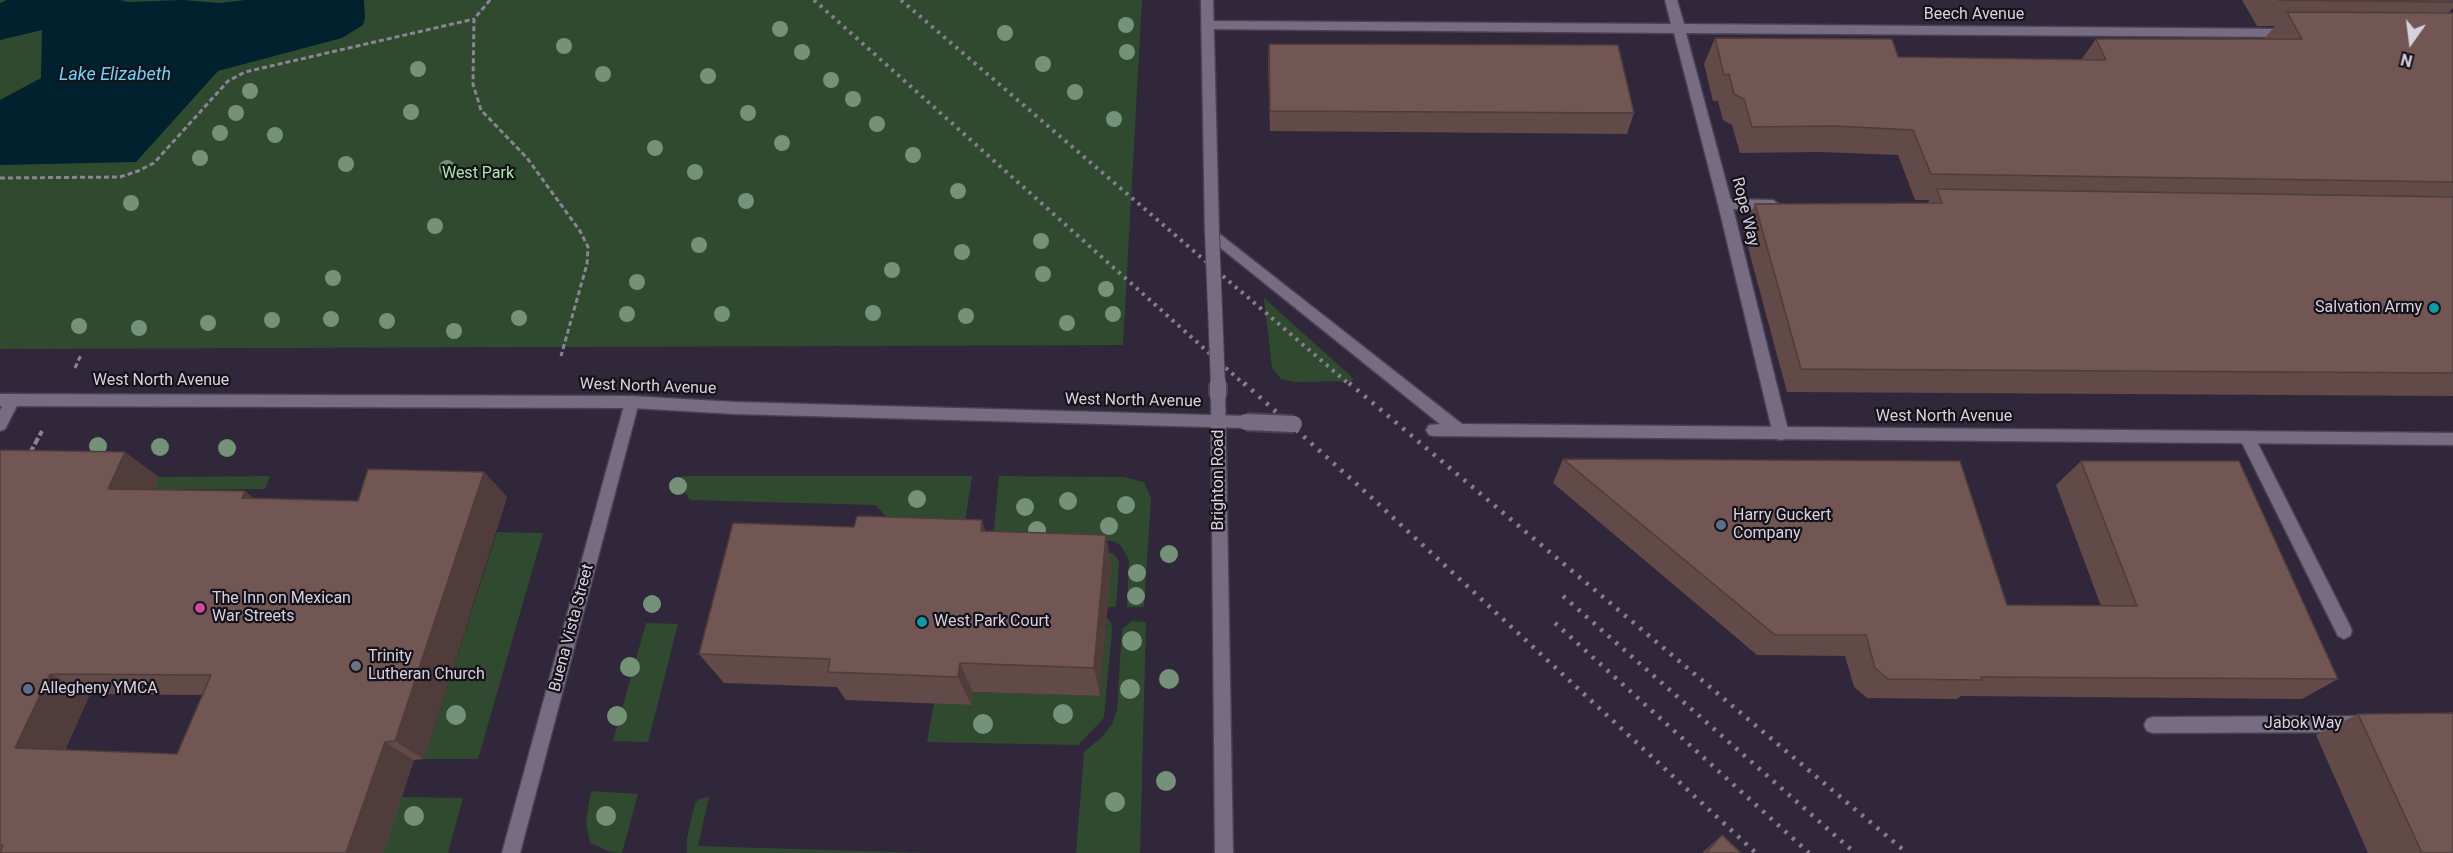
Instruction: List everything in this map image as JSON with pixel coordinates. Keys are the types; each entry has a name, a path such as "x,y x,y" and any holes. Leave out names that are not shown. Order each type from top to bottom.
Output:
{"street":[{"name":"Brighton Road","path":"1207,0 1211,215 1219,421 1224,853"},
{"name":"Rope Way","path":"1671,0 1677,30 1725,204 1781,434"},
{"name":"Beech Avenue","path":"1207,25 2298,33"},
{"path":"1725,204 1785,205"},
{"path":"1212,233 1461,432"},
{"path":"0,425 7,400"},
{"name":"West North Avenue","path":"7,400 632,402 759,409 1293,424"},
{"name":"Buena Vista Street","path":"511,853 632,402"},
{"name":"West North Avenue","path":"1434,430 2453,439"},
{"path":"2247,437 2344,631"},
{"name":"Jabok Way","path":"2153,725 2372,724"}],"path":[{"path":"0,178 120,177 138,171 160,156 222,86 245,72 474,19 490,0"},
{"path":"474,19 473,84 481,110 527,158 580,231 588,247 587,264 561,356"}],"green space":[{"name":"West Park","path":"0,0 1142,0 1123,345 0,349"},
{"path":"1264,298 1353,378 1352,381 1294,382 1281,379 1272,368"},
{"path":"270,476 265,489 184,489 177,493 77,647 159,477"},
{"path":"681,476 972,476 962,541 886,517 876,505 690,500 683,489"},
{"path":"999,476 1124,477 1144,482 1151,498 1144,607 1127,607 1129,560 1121,546 1114,541 993,538"},
{"path":"497,532 543,533 478,759 424,759"},
{"path":"993,549 1113,553 1119,561 1116,606 1107,608"},
{"path":"1107,618 1111,622 1112,630 1104,718 1078,745 927,742 934,703 970,705 973,692 1100,696"},
{"path":"1132,621 1146,622 1140,853 1076,853 1084,752 1102,737 1112,724 1117,710 1122,629"},
{"path":"646,623 678,624 648,742 613,741"},
{"path":"591,791 638,794 622,853 611,852 590,843 586,822"},
{"path":"401,797 463,798 448,853 206,853"},
{"path":"709,797 698,846 926,853 687,853 687,838 695,803 699,799"}],"water":[{"name":"Lake Elizabeth","path":"7,0 120,0 128,2 183,0 219,3 245,0 364,0 365,18 363,25 342,38 218,71 136,162 0,165 0,100 41,78 42,30 0,40 0,3"}],"building":[{"path":"2278,0 2453,0 2453,2"},
{"path":"2287,12 2453,13 2453,182 1931,174 1913,130 1834,126 1752,127 1744,99 1734,94 1729,74 1724,75 1715,38 1892,39 1898,57 2106,60 2096,39 2302,39"},
{"path":"1269,44 1618,45 1634,113 1270,111"},
{"path":"1937,189 2453,197 2453,373 1801,369 1755,204 1942,203"},
{"path":"0,450 125,452 108,489 245,491 242,498 358,501 368,469 484,472 395,741 385,742 346,853 0,853 3,845 0,845","holes":["50,674 211,675 177,754 15,748"]},
{"path":"1563,459 1960,461 2007,605 2137,606 2081,461 2239,461 2338,679 1981,677 1982,680 1888,679 1875,668 1866,635 1775,635"},
{"name":"West Park Court","path":"857,516 982,520 981,531 1106,535 1094,668 960,663 958,677 828,672 830,659 699,654 733,523 854,527"},
{"path":"2453,713 2453,853 2422,853 2358,714"},
{"path":"1722,835 1741,853 1706,853"}],"railway":[{"path":"814,0 1245,385"},
{"path":"901,0 1350,385"},
{"path":"1244,383 1360,487 1756,853"},
{"path":"1349,383 1907,853"},
{"path":"1563,596 1855,853"},
{"path":"1555,623 1809,853"}],"place":[{"name":"Salvation Army","path":"2434,308"},
{"name":"Harry Guckert Company","path":"1721,525"},
{"name":"The Inn on Mexican War Streets","path":"200,608"},
{"name":"West Park Court","path":"922,622"},
{"name":"Trinity Lutheran Church","path":"356,666"},
{"name":"Allegheny YMCA","path":"28,689"}]}
